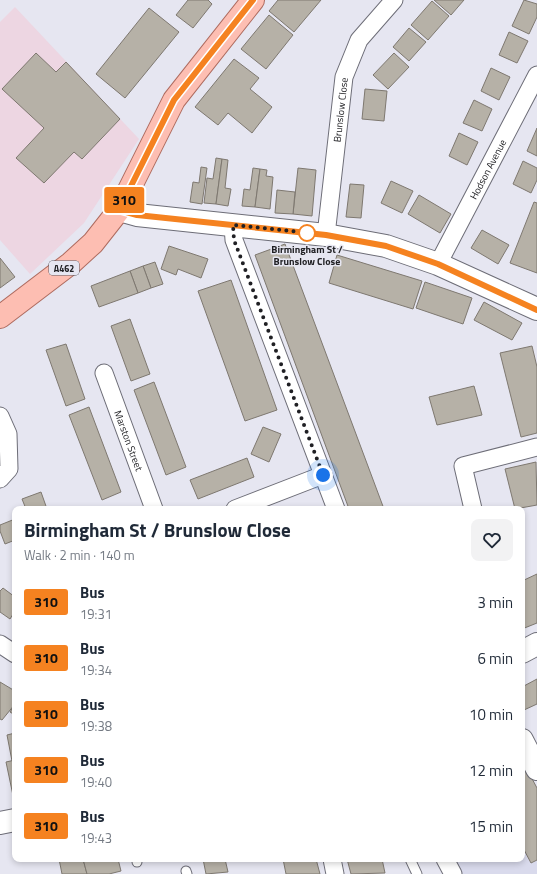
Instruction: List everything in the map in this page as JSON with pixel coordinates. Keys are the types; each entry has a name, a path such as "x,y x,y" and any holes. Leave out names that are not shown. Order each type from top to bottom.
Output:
{"main road":[{"name":"A462","path":"0,317 71,263 92,243 119,210 174,100 253,0"}],"street":[{"name":"Brunslow Close","path":"326,235 344,77 359,40 394,0"},
{"name":"Hodson Avenue","path":"438,264 537,74"},
{"path":"119,210 137,215 326,235 386,246 438,264 537,310"},
{"path":"233,225 234,240 335,506"},
{"name":"Marston Street","path":"104,373 153,506"},
{"path":"0,416 8,434 9,469 0,479"},
{"path":"473,506 463,466 537,447"},
{"path":"243,506 323,475"},
{"path":"0,644 12,652"},
{"path":"525,650 537,644"},
{"path":"525,746 537,769"},
{"path":"0,823 12,821"},
{"path":"333,862 336,874"},
{"path":"447,862 453,874"}],"lane":[{"path":"412,862 418,874"}],"shaded area":[{"path":"15,7 139,139 84,223 30,274 0,240 0,22"},
{"path":"525,766 537,788 537,874 459,874 453,862 525,862"}],"building":[{"path":"188,0 208,0 212,4 193,28 176,15"},
{"path":"278,0 321,0 294,32 269,11"},
{"path":"434,0 464,0 451,15"},
{"path":"524,0 537,4 537,17 529,34 512,26"},
{"path":"432,1 449,16 428,40 411,25"},
{"path":"149,8 179,32 125,98 96,74"},
{"path":"269,15 293,35 266,69 241,49"},
{"path":"409,28 426,42 409,61 393,47"},
{"path":"509,32 528,41 517,63 499,55"},
{"path":"36,53 56,72 66,62 120,119 82,159 74,152 44,183 16,158 44,128 2,89"},
{"path":"394,53 409,67 388,89 373,75"},
{"path":"234,59 259,78 250,89 272,107 252,133 228,113 218,125 195,107"},
{"path":"491,68 510,77 499,100 481,91"},
{"path":"365,89 387,91 384,121 362,119"},
{"path":"474,100 492,109 482,131 463,123"},
{"path":"537,128 537,156 527,151"},
{"path":"459,133 478,142 467,165 449,156"},
{"path":"216,158 222,159 216,204 204,203 207,178 213,179"},
{"path":"222,159 228,160 225,188 231,189 228,206 216,204"},
{"path":"523,161 537,168 537,180 531,193 513,184"},
{"path":"201,167 207,168 202,204 190,202 193,182 199,183"},
{"path":"253,168 260,169 255,207 242,206 244,189 250,190"},
{"path":"298,168 316,170 312,216 293,214"},
{"path":"260,169 267,170 266,176 273,177 270,209 255,207"},
{"path":"391,181 413,191 402,213 381,203"},
{"path":"350,184 364,185 361,218 346,217"},
{"path":"277,190 295,192 293,214 275,213"},
{"path":"419,195 451,214 440,233 408,214"},
{"path":"534,202 537,203 537,273 510,263"},
{"path":"482,230 509,245 498,264 471,248"},
{"path":"285,244 383,506 348,506 255,255"},
{"path":"169,246 208,259 201,278 178,269 176,275 161,269"},
{"path":"337,255 422,281 413,309 329,283"},
{"path":"0,258 15,277 0,288"},
{"path":"155,262 163,284 151,288 143,266"},
{"path":"143,266 151,288 138,293 130,271"},
{"path":"130,271 138,293 99,307 91,286"},
{"path":"231,280 277,410 245,421 198,291"},
{"path":"425,282 472,298 463,324 416,308"},
{"path":"484,302 522,323 512,340 474,320"},
{"path":"130,319 150,374 131,381 111,326"},
{"path":"66,344 85,399 66,406 46,350"},
{"path":"532,346 537,367 537,433 521,437 500,353"},
{"path":"154,382 186,467 166,475 134,390"},
{"path":"474,386 482,415 437,425 429,397"},
{"path":"89,407 121,492 102,500 69,415"},
{"path":"263,427 281,434 269,462 251,454"},
{"path":"247,458 254,477 198,499 190,480"},
{"path":"536,462 537,505 525,507 514,506 505,469"},
{"path":"41,492 46,506 25,506 22,499"},
{"path":"12,520 12,541 5,544 0,531 0,525"},
{"path":"537,574 537,623 525,628 525,580"},
{"path":"3,588 12,595 12,616 10,619 0,612 0,591"},
{"path":"537,679 537,704 525,710 525,685"},
{"path":"0,682 12,689 12,708 2,720 0,719"},
{"path":"12,734 12,761 7,735"},
{"path":"12,761 12,791 6,762"},
{"path":"525,766 537,788 537,860 531,863 525,852"},
{"path":"60,862 84,862 87,874 62,874"},
{"path":"84,862 119,862 121,871 109,874 87,874"},
{"path":"204,862 226,862 228,872 206,874"},
{"path":"284,862 317,862 320,874 286,874"},
{"path":"348,862 383,862 385,873 351,874"}],"bus line":[{"name":"310","path":"253,0 174,100 119,210 137,215 326,235 386,246 438,264 537,310"}],"place":[{"name":"Birmingham St / Brunslow Close","path":"307,233"}],"route":[{"path":"307,233 311,233 233,225 234,240 323,475"}]}
